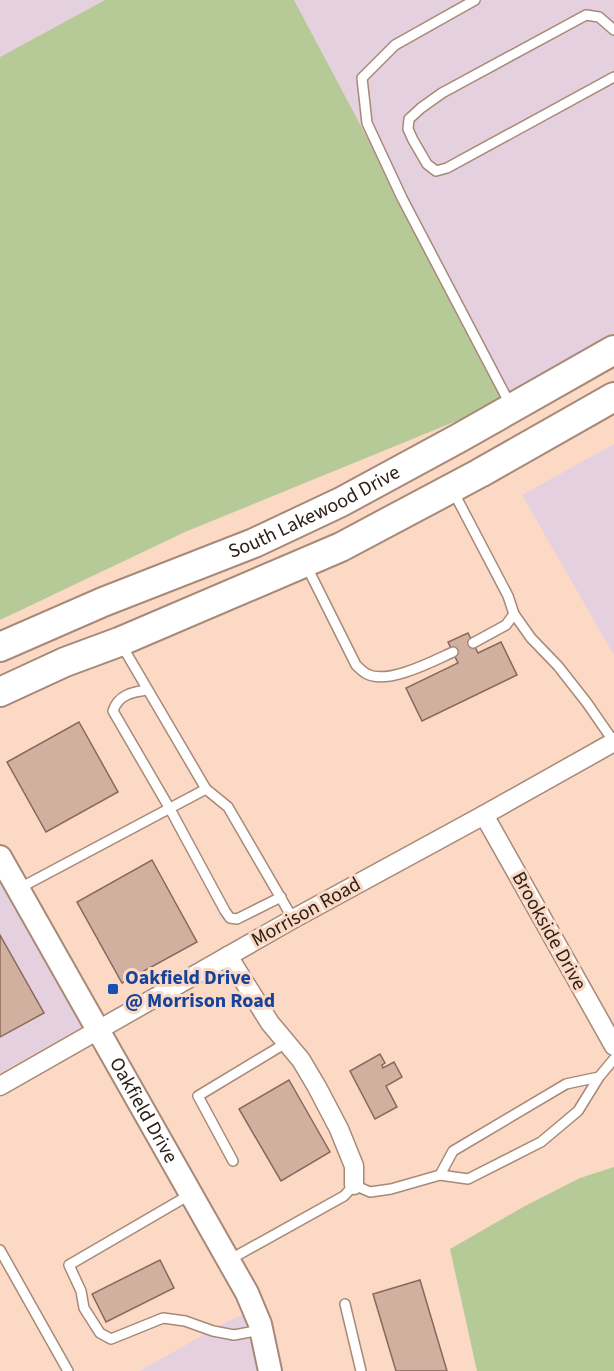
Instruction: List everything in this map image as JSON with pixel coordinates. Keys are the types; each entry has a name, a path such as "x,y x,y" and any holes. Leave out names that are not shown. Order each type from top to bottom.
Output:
{"main road":[{"name":"South Lakewood Drive","path":"0,647 103,602 254,543 306,519 341,502 614,350"},
{"name":"South Lakewood Drive","path":"0,692 65,662 119,642 341,547 612,402"}],"street":[{"name":"Morrison Road","path":"0,1086 293,919 614,742"},
{"name":"Brookside Drive","path":"484,815 614,1046"},
{"name":"Oakfield Drive","path":"0,857 247,1293 261,1330 270,1371"},
{"path":"228,956 258,1005 301,1060 317,1087 339,1129 354,1166 354,1185"}],"lane":[{"path":"475,0 395,45 362,78 367,123 402,198 512,408"},
{"path":"614,30 599,17 586,15 442,93 409,119 408,129 427,164 436,171 447,168 614,77"},
{"path":"451,488 508,596 514,614 531,638 558,666 587,703 614,742"},
{"path":"304,563 356,665 366,674 379,678 413,670 453,652"},
{"path":"473,643 506,626 514,614"},
{"path":"119,642 206,789 228,807 293,919"},
{"path":"147,690 124,696 116,702 113,711 170,809 225,911 230,918 237,919 281,897"},
{"path":"18,889 206,789"},
{"path":"234,1161 198,1096 286,1043"},
{"path":"229,1260 344,1196 354,1185 370,1192 391,1190 440,1175 468,1179 541,1143 578,1112 598,1077 614,1059"},
{"path":"440,1175 453,1151 566,1084 598,1077"},
{"path":"191,1194 69,1265 81,1291 84,1308 100,1334 111,1339 163,1318 186,1321 213,1331 234,1335 261,1330"},
{"path":"0,1250 68,1371"},
{"path":"345,1304 361,1371"}],"shaded area":[{"path":"0,0 105,0 0,57"},
{"path":"294,0 614,0 614,333 505,397"},
{"path":"614,444 614,655 522,495"},
{"path":"0,882 82,1027 0,1073"},
{"path":"243,1315 258,1371 140,1371 226,1322"}],"green space":[{"path":"105,0 294,0 505,397 481,411 185,532 0,620 0,57"},
{"path":"614,1167 614,1371 477,1371 450,1249 580,1178"}],"building":[{"path":"468,633 478,653 501,642 517,675 422,721 406,688 458,663 448,642"},
{"path":"79,722 118,792 46,832 7,762"},
{"path":"152,860 197,942 122,983 77,902"},
{"path":"0,935 44,1013 0,1037"},
{"path":"380,1054 385,1063 382,1065 383,1068 394,1062 402,1077 386,1086 397,1107 375,1119 350,1071"},
{"path":"289,1080 330,1152 281,1181 239,1109"},
{"path":"160,1260 174,1288 106,1322 92,1294"},
{"path":"420,1280 447,1371 396,1371 373,1294"}],"place":[{"name":"Oakfield Drive @ Morrison Road","path":"113,989"}]}
